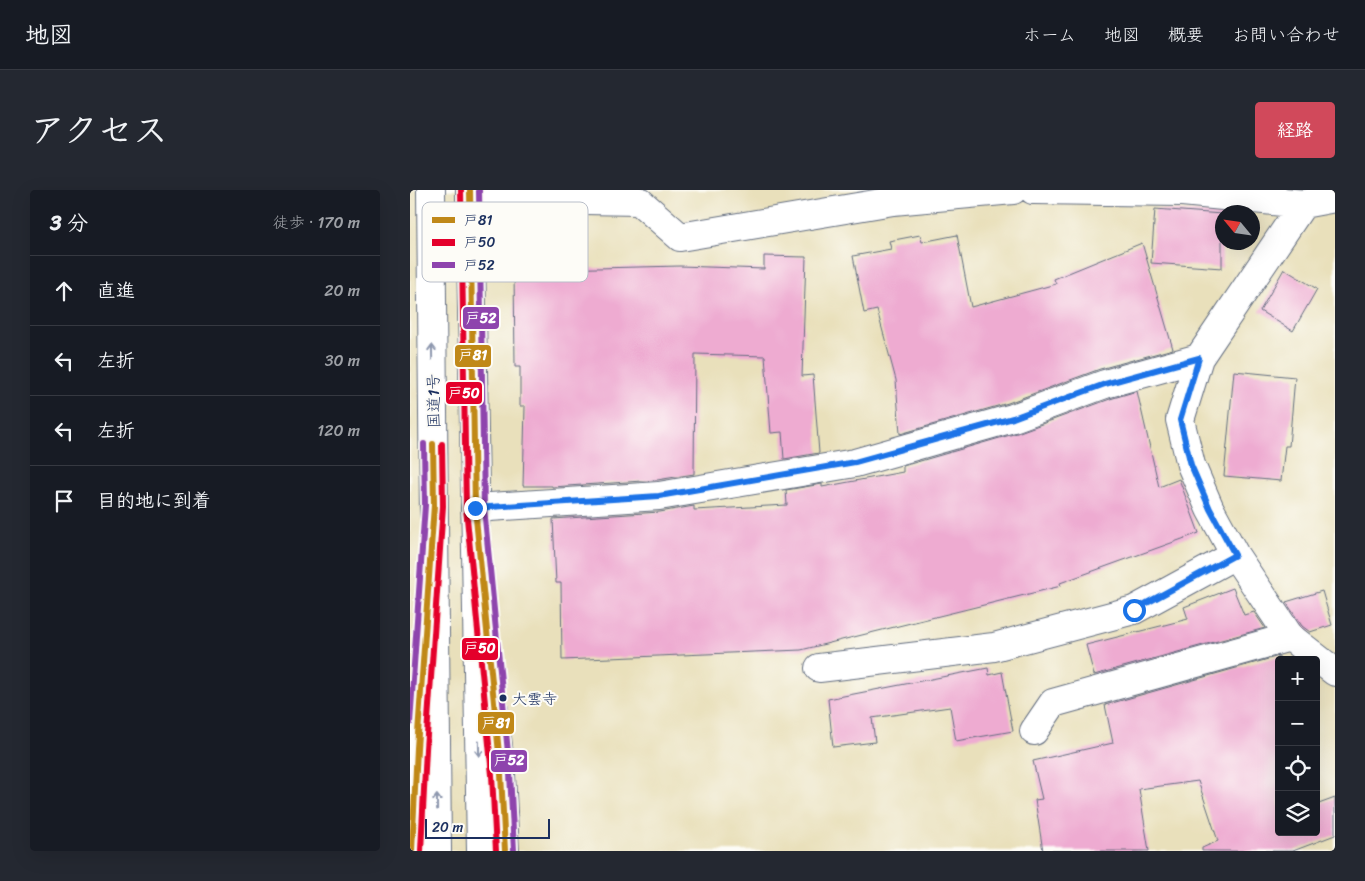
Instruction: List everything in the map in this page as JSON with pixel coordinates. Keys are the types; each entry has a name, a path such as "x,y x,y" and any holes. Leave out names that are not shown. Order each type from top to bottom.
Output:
{"main road":[{"path":"470,194 639,201 680,237 893,201 1013,190"},
{"path":"1033,190 1182,191 1303,204 1335,198"},
{"path":"1303,204 1199,358 1180,420 1191,465 1210,509 1235,555 1290,637 1335,672"},
{"name":"国道1号","path":"432,282 437,851"},
{"path":"471,282 481,851"},
{"path":"475,508 659,496 855,462 1013,418 1105,384 1199,358"},
{"path":"412,851 414,748 434,506"},
{"path":"475,508 501,774 505,851"},
{"path":"819,668 994,647 1134,610 1235,555"},
{"path":"1034,731 1053,703 1290,637"}],"building":[{"path":"1155,209 1215,213 1215,250 1222,250 1222,268 1151,263"},
{"path":"920,235 922,242 957,235 971,307 1056,284 1054,279 1142,243 1173,349 1100,369 1008,403 900,434 896,380 877,310 864,313 853,256 891,249 889,241"},
{"path":"764,256 806,257 802,376 813,375 819,453 784,459 782,432 771,433 765,356 695,354 694,474 657,480 552,487 523,486 525,406 520,406 520,367 515,367 514,282 588,282 588,268 680,266 764,269"},
{"path":"1284,269 1317,289 1293,331 1260,311"},
{"path":"1234,371 1295,377 1289,446 1285,446 1281,481 1224,476"},
{"path":"1137,391 1159,487 1179,479 1199,533 1060,583 1061,586 801,650 562,660 561,583 556,583 553,519 660,512 694,506 694,510 787,505 786,490 822,484 822,487 903,472 903,466 1017,433"},
{"path":"1233,588 1244,615 1254,612 1265,628 1094,675 1086,645 1188,619 1184,607"},
{"path":"1322,591 1332,625 1310,632 1302,626 1286,602"},
{"path":"1275,657 1275,836 1320,836 1320,804 1335,798 1335,835 1293,851 1202,851 1202,848 1218,841 1198,781 1139,789 1149,851 1043,851 1035,800 1042,799 1033,761 1113,743 1105,705"},
{"path":"988,668 989,675 1002,672 1013,731 956,741 950,707 872,718 875,742 833,747 828,699"}],"transit line":[{"name":"戸50","path":"461,190 461,202"},
{"name":"戸81","path":"470,190 470,202"},
{"name":"戸52","path":"479,190 479,202"},
{"name":"戸50","path":"462,282 466,508 492,775 496,851"},
{"name":"戸81","path":"471,282 475,508 501,774 505,851"},
{"name":"戸52","path":"480,282 484,508 510,773 514,851"},
{"name":"戸52","path":"410,723 425,505 424,444"},
{"name":"戸81","path":"412,851 417,748 434,505 433,444"},
{"name":"戸50","path":"421,851 426,749 443,506 442,444"}],"place":[{"name":"大雲寺","path":"503,698"}],"route":[{"path":"475,508 659,496 855,462 1013,418 1105,384 1199,358 1180,420 1191,465 1210,509 1235,555 1134,610"}]}
